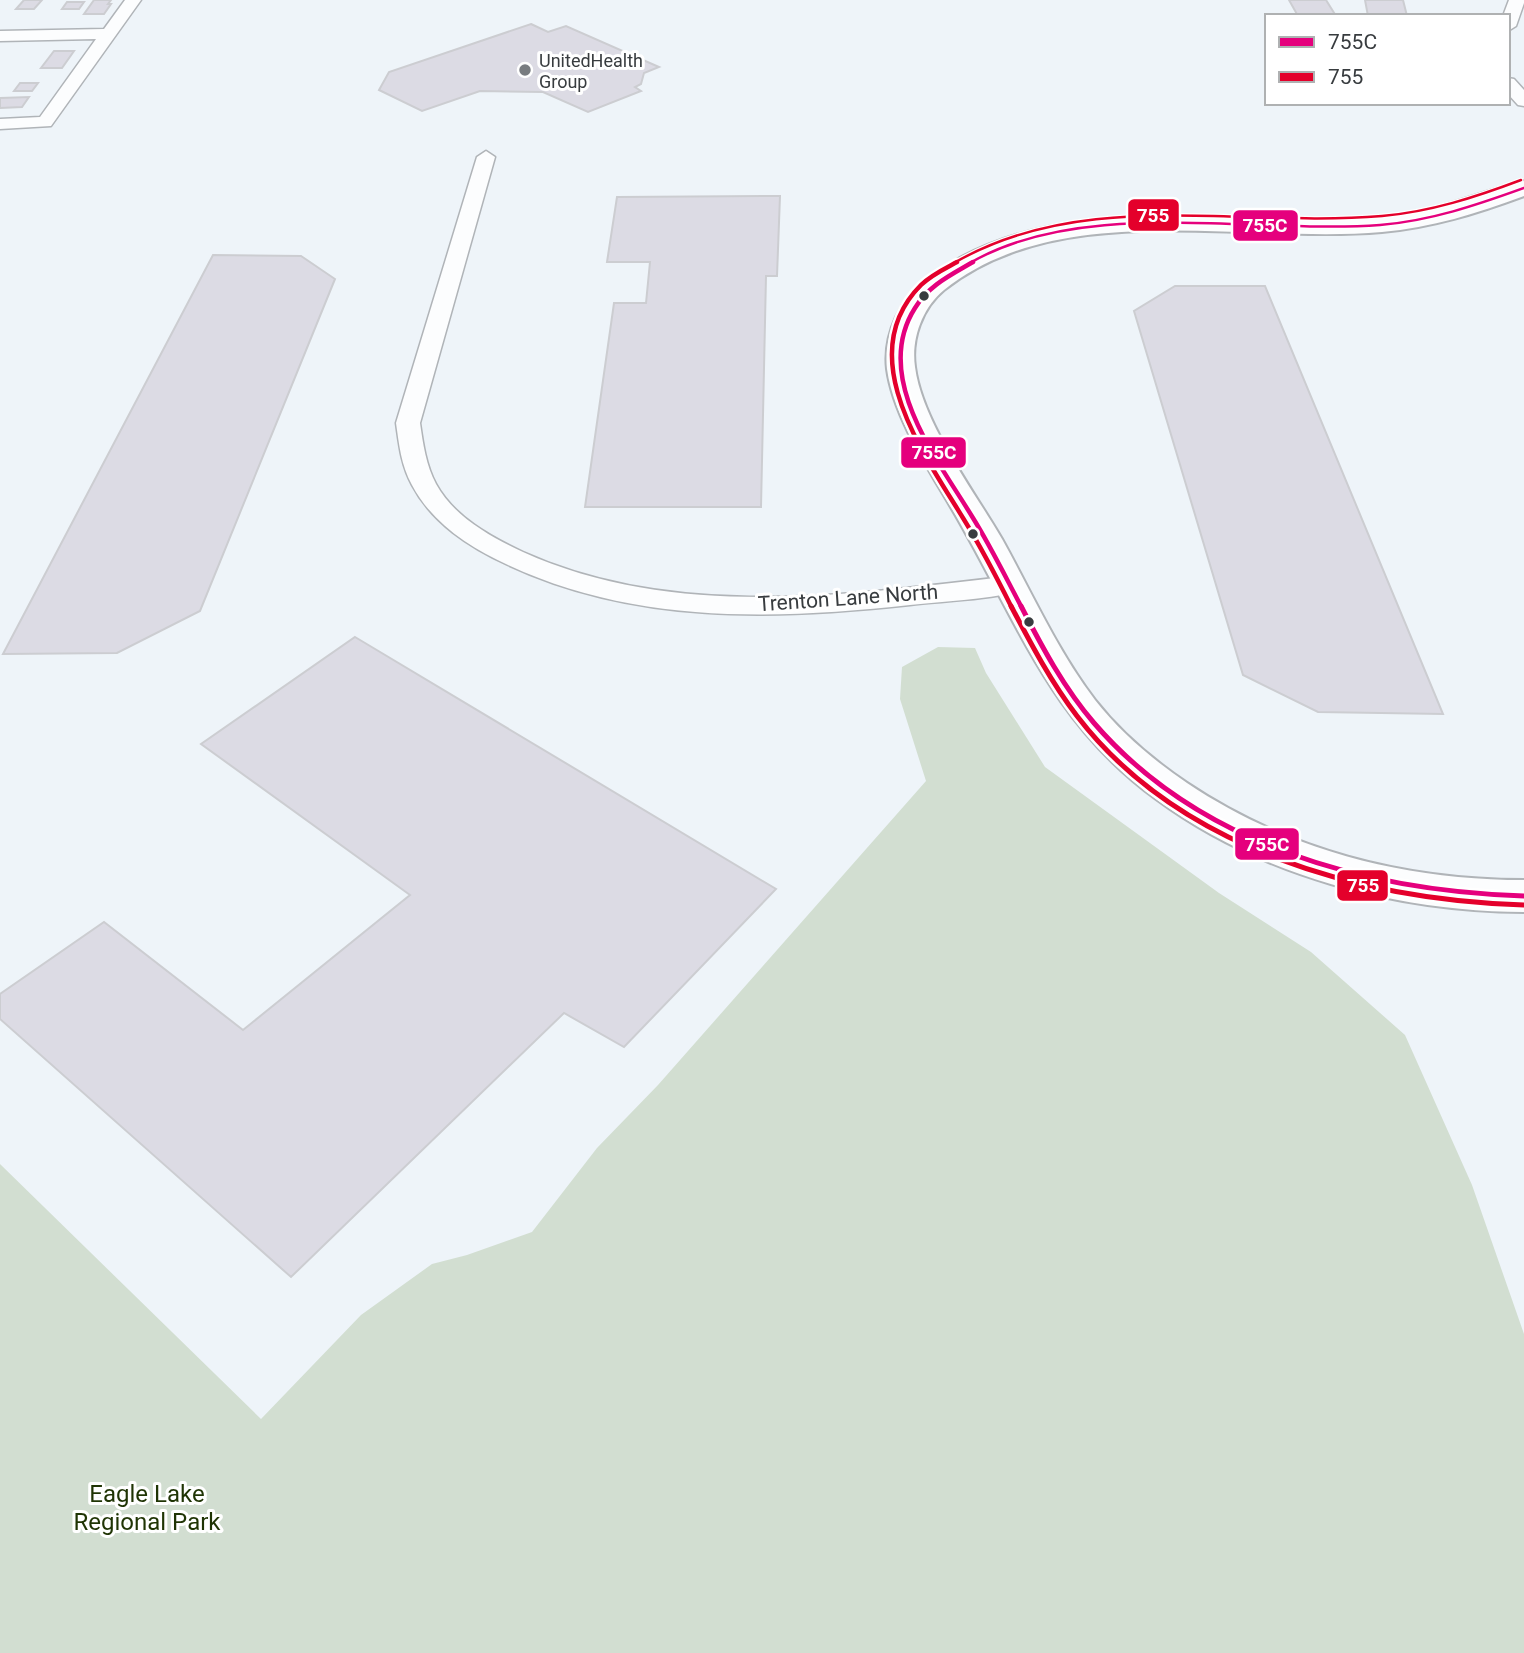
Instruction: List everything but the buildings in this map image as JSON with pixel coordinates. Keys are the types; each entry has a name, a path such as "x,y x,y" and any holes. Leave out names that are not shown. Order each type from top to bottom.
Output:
{"street":[{"path":"0,124 45,122 133,0"},
{"path":"1510,20 1517,0"},
{"path":"0,36 109,34"},
{"path":"1510,85 1524,101"},
{"name":"Trenton Lane North","path":"486,157 408,423 410,450 418,478 445,513 471,535 528,568 577,585 633,599 699,604 781,605 1011,585"},
{"path":"1524,188 1453,213 1395,223 1113,226 1053,234 1016,243 977,258 937,283 908,318 901,345 901,371 910,401 1057,670 1085,712 1123,752 1173,792 1231,827 1306,860 1381,881 1458,894 1524,896"}],"green space":[{"name":"Eagle Lake Regional Park","path":"938,647 975,648 986,673 1045,767 1219,893 1311,952 1405,1035 1472,1185 1524,1334 1524,1653 0,1653 0,1164 261,1419 361,1315 432,1264 532,1232 597,1148 658,1085 926,781 900,699 902,667"}],"transit line":[{"name":"755","path":"1521,180 1452,203 1381,216 1325,218 1150,215 1092,218 1036,228 982,247 922,284 900,316 891,355 896,390 914,435 977,541 1036,652 1077,716 1107,750 1130,770 1206,824 1248,846 1292,864 1337,879 1430,899 1524,905"},
{"name":"755C","path":"1524,188 1453,212 1378,225 1324,227 1150,224 1092,227 1037,237 985,255 937,283 913,310 904,332 900,356 905,390 923,434 985,538 1044,648 1084,710 1103,733 1136,764 1171,791 1211,816 1252,838 1295,856 1385,882 1431,890 1524,896"}],"place":[{"name":"UnitedHealth Group","path":"525,70"}]}
